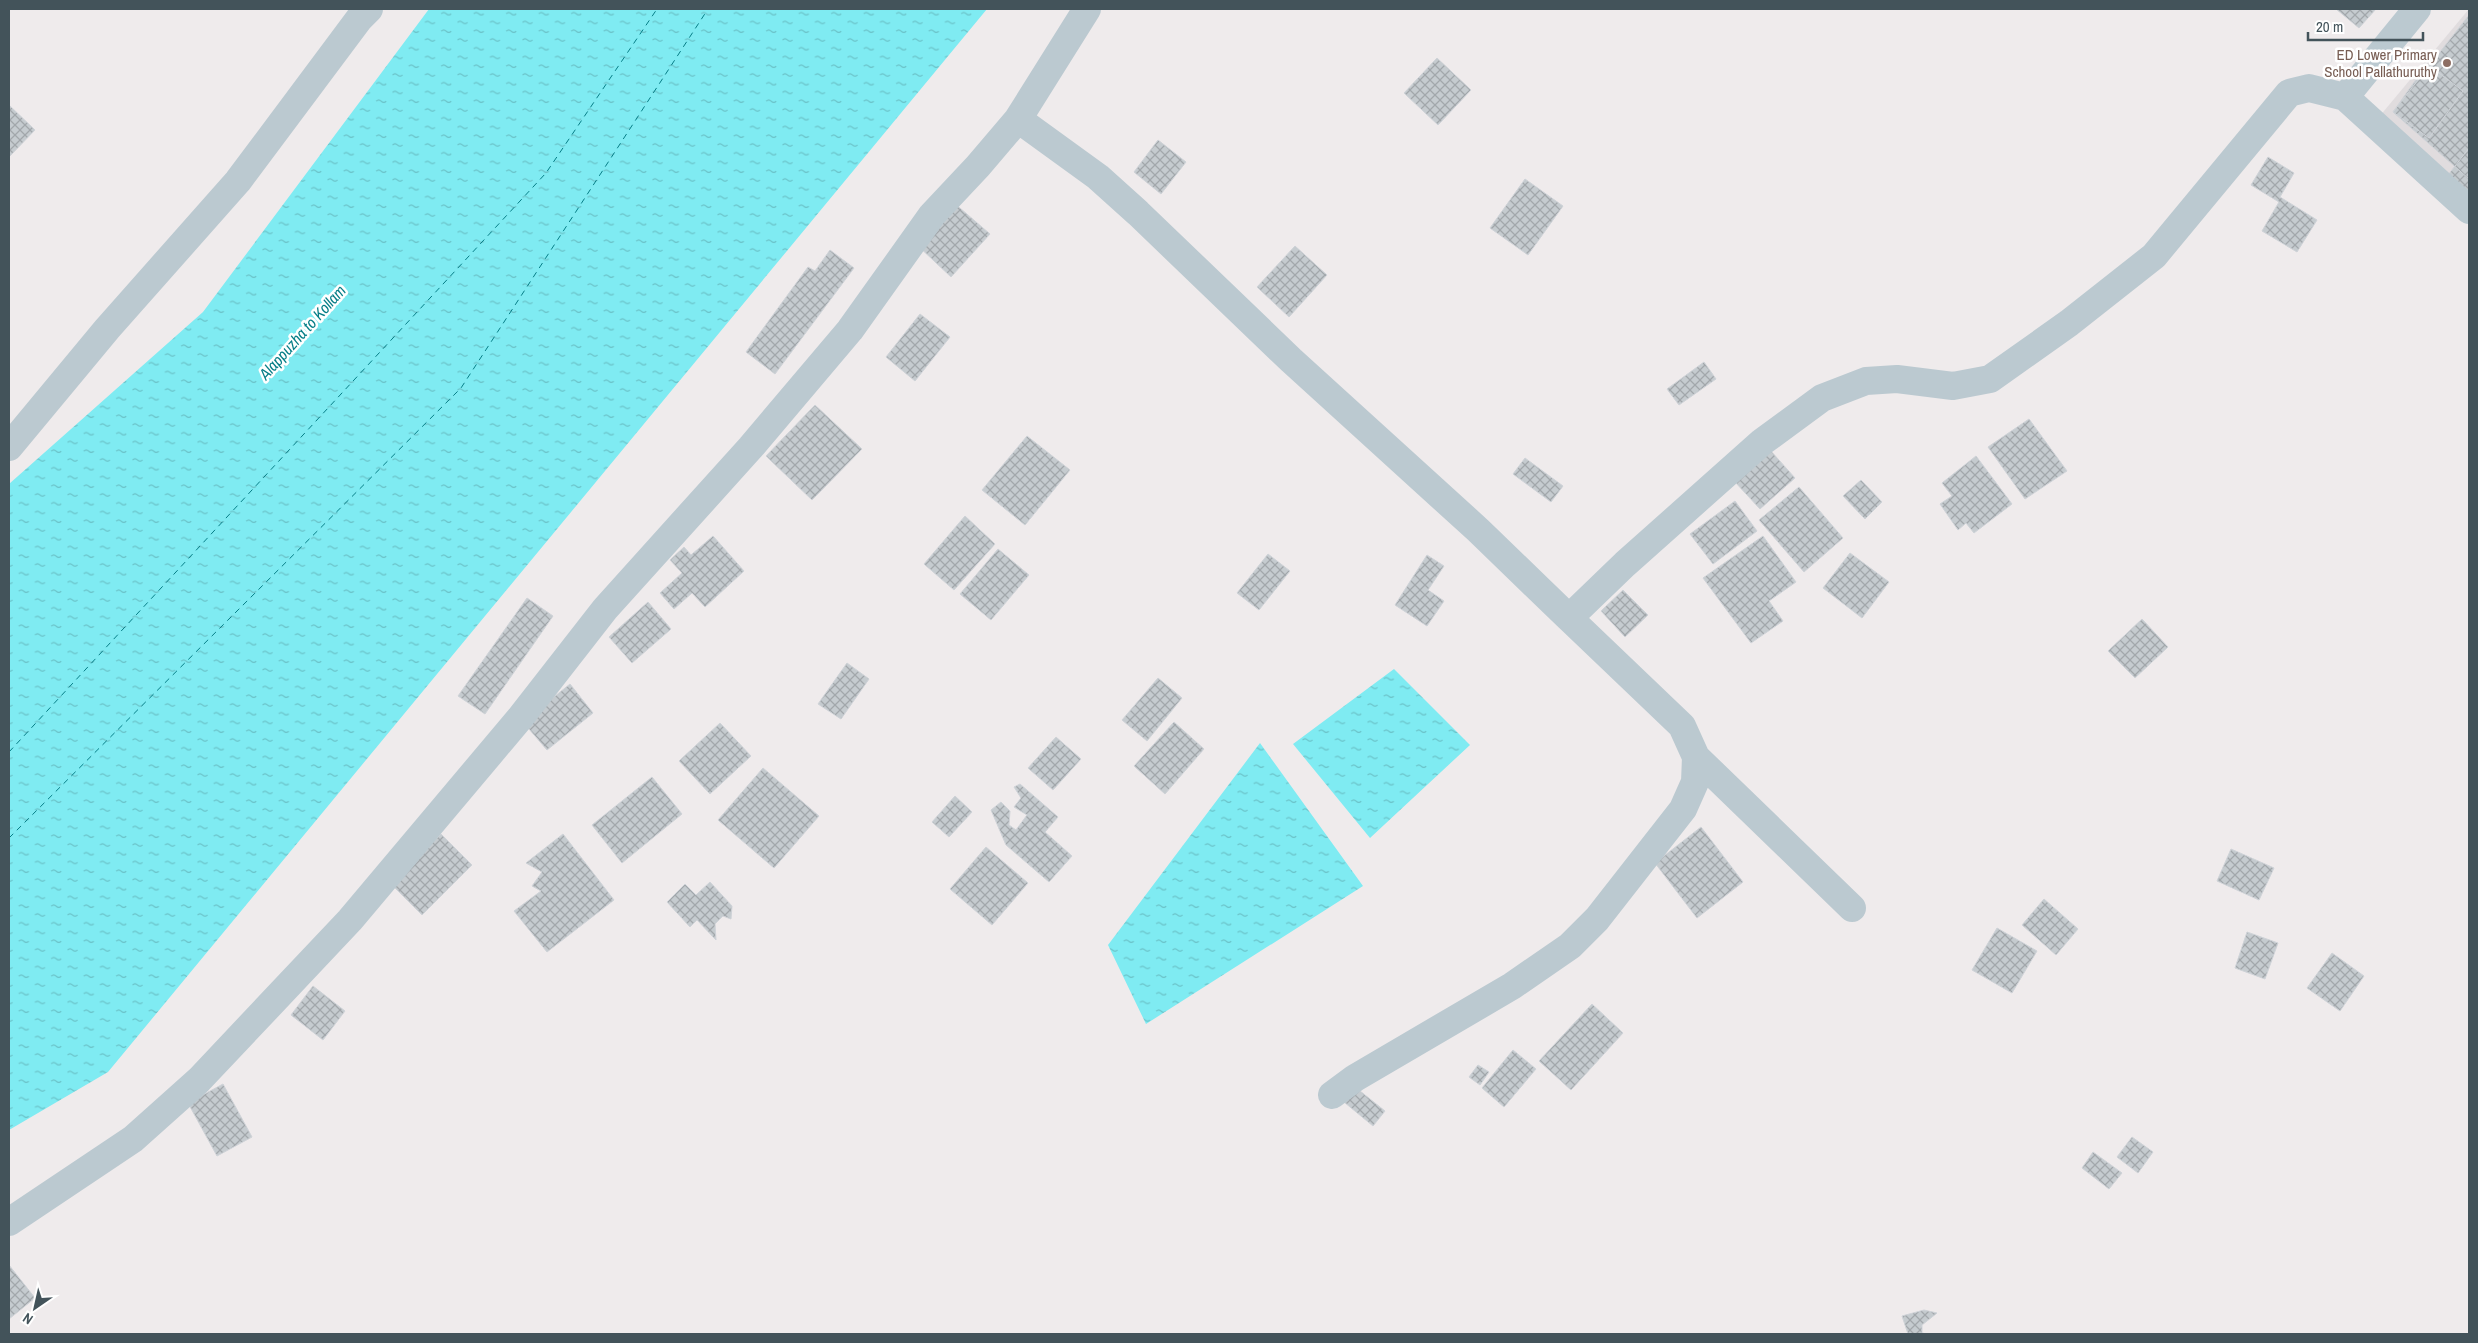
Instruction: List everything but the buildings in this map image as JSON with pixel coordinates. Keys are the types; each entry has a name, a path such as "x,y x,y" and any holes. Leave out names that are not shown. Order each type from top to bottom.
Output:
{"street":[{"path":"9,447 107,329 238,181 359,19 370,9"},
{"path":"9,1222 133,1139 200,1080 350,920 520,718 605,609 751,448 850,330 932,215 978,166 1018,119 1087,9"},
{"path":"2345,96 2417,9"},
{"path":"1569,618 1624,564 1762,442 1822,398 1866,382 1897,379 1953,386 1990,379 2069,323 2154,256 2289,93 2309,88 2345,96 2469,210"},
{"path":"1018,119 1070,155 1131,207 1291,360 1478,530 1682,726 1696,757 1852,908"},
{"path":"1332,1095 1355,1078 1512,986 1570,946 1597,919 1683,808 1695,782 1696,757"}],"shaded area":[{"name":"ED Lower Primary School Pallathuruthy","path":"2469,9 2469,193 2379,117"}],"water":[{"name":"Alappuzha to Kollam","path":"429,9 987,9 108,1072 9,1130 9,484 203,312"},
{"path":"1394,669 1470,745 1370,838 1293,744"},
{"path":"1260,743 1363,886 1146,1024 1108,945"}],"ferry route":[{"path":"9,752 546,173 657,9"},
{"path":"9,838 461,388 708,9"}],"place":[{"name":"ED Lower Primary School Pallathuruthy","path":"2447,63"}]}
